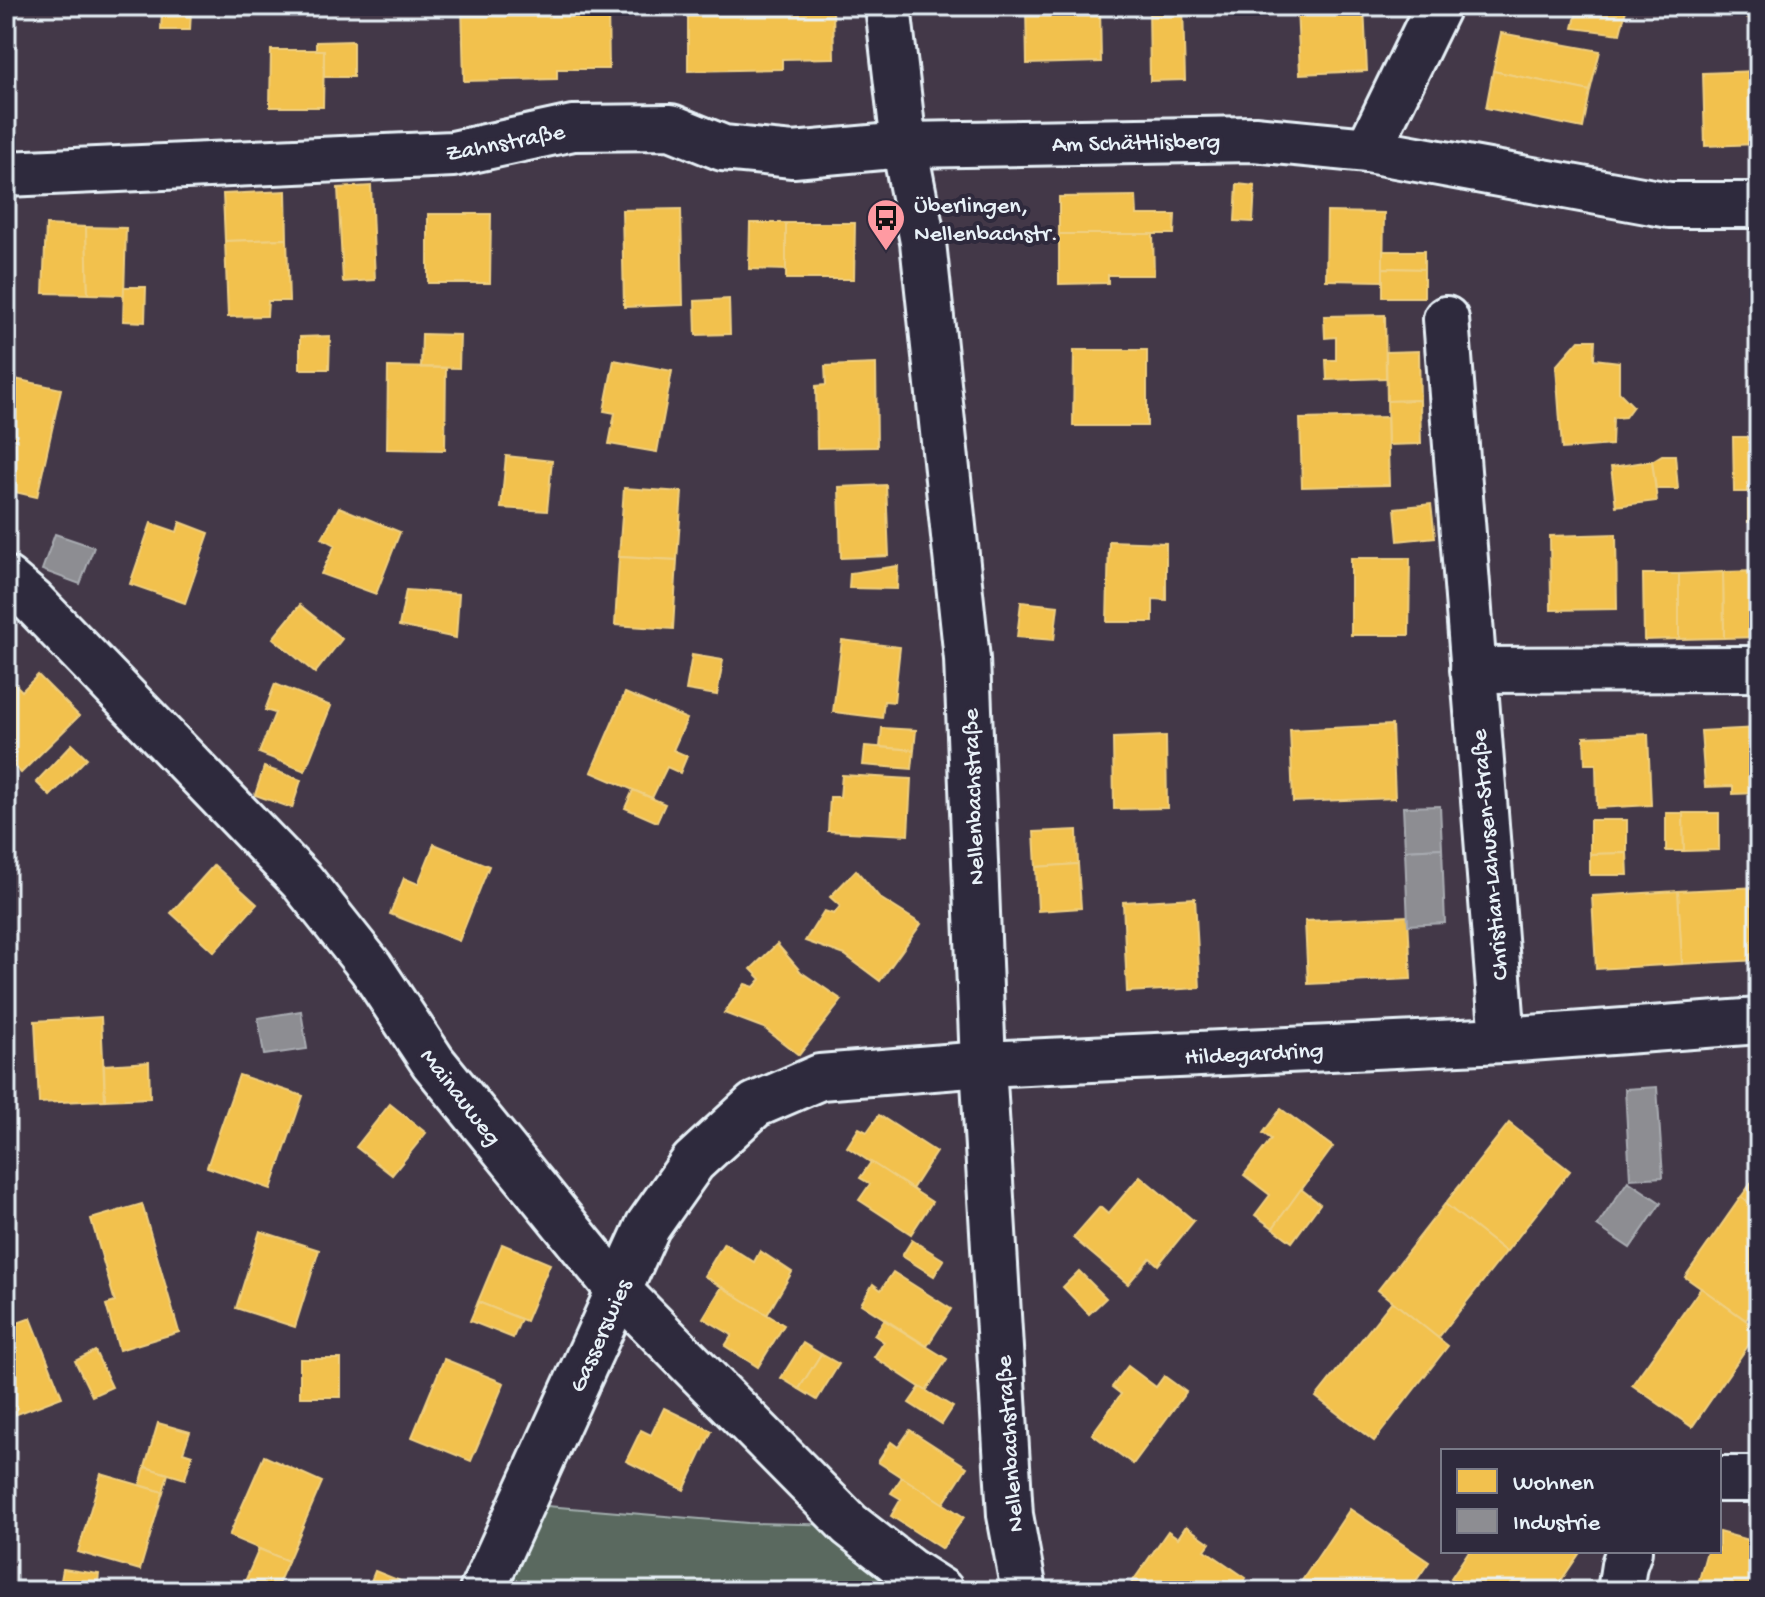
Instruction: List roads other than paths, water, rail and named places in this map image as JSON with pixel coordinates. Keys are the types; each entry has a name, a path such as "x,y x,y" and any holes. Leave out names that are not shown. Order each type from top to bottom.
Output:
{"street":[{"name":"Nellenbachstraße","path":"888,6 904,145 923,242 967,659 983,1064 1010,1515 1024,1591"},
{"path":"1368,150 1438,6"},
{"name":"Zahnstraße","path":"6,174 453,154 573,128 671,127 723,148 793,155 904,145"},
{"name":"Am Schättlisberg","path":"904,145 1254,139 1368,150 1669,205 1759,205"},
{"name":"Christian-Lahusen-Straße","path":"1446,319 1503,1040"},
{"name":"Mainauweg","path":"6,579 43,612 302,881 371,968 433,1062 619,1291 850,1525 941,1591"},
{"path":"1473,670 1759,669"},
{"name":"Hildegardring","path":"755,1105 820,1077 983,1064 1503,1040 1759,1021"},
{"name":"Gasserswies","path":"482,1591 648,1226 693,1162 755,1105"},
{"path":"1721,1479 1759,1479"},
{"path":"1620,1591 1629,1553"}],"place":[{"name":"Überlingen, Nellenbachstr.","path":"886,252"}]}
